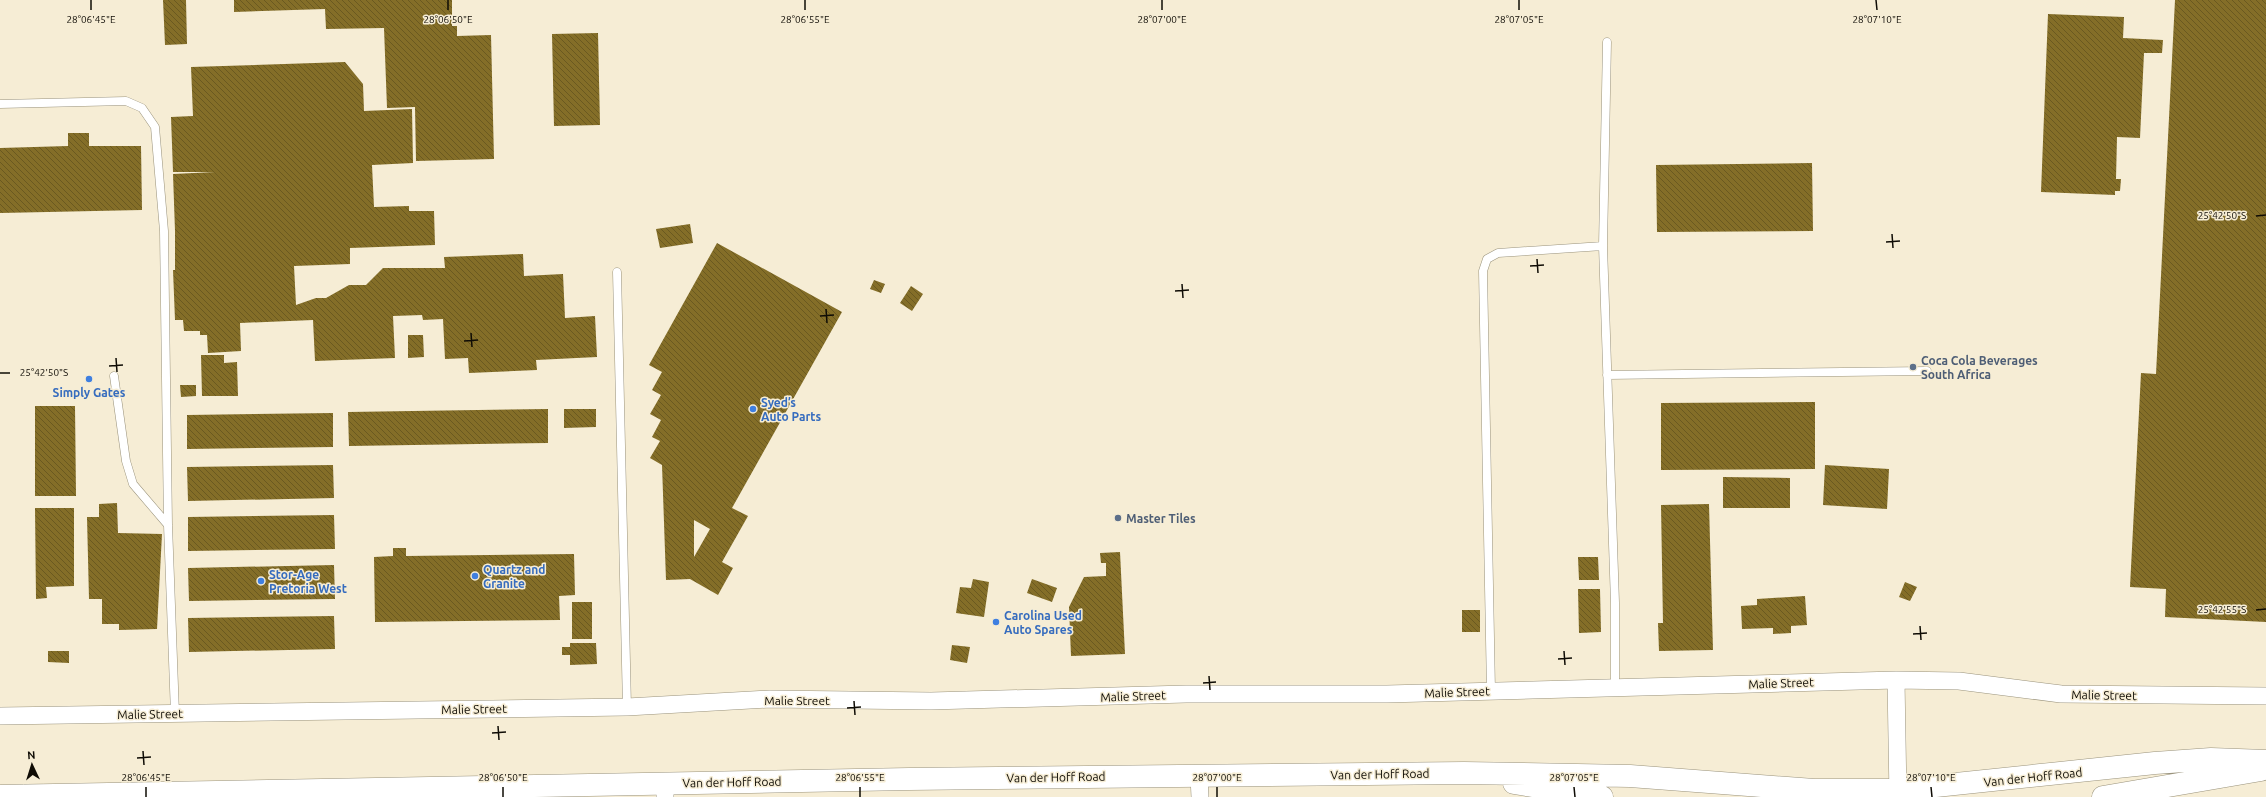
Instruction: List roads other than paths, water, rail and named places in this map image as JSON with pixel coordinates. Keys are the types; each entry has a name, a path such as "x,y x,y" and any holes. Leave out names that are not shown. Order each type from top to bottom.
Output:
{"main road":[{"name":"Van der Hoff Road","path":"0,796 1199,786 1464,773 1630,776 1814,790 1898,794 2155,763 2211,759 2266,761"},
{"path":"2103,797 2266,769"},
{"name":"Van der Hoff Road","path":"1464,773 1555,791 1602,797"}],"street":[{"name":"Malie Street","path":"0,716 627,707 770,699 931,701 1186,694 1387,694 1896,680 1959,681 2061,694 2266,696"},
{"path":"1896,680 1898,794"}],"lane":[{"path":"1607,42 1603,246 1614,602 1615,688"},
{"path":"0,104 126,101 142,108 155,127 164,231 168,525 175,714"},
{"path":"1491,691 1483,271 1487,259 1498,253 1603,246"},
{"path":"617,272 627,707"},
{"path":"1607,375 1927,371"},
{"path":"114,376 126,461 133,484 168,525"}],"place":[{"name":"Coca Cola Beverages South Africa","path":"1913,367"},
{"name":"Simply Gates","path":"89,379"},
{"name":"Syed’s Auto Parts","path":"753,409"},
{"name":"Master Tiles","path":"1118,518"},
{"name":"Quartz and Granite","path":"475,576"},
{"name":"Stor-Age Pretoria West","path":"261,581"},
{"name":"Carolina Used Auto Spares","path":"996,622"}]}
